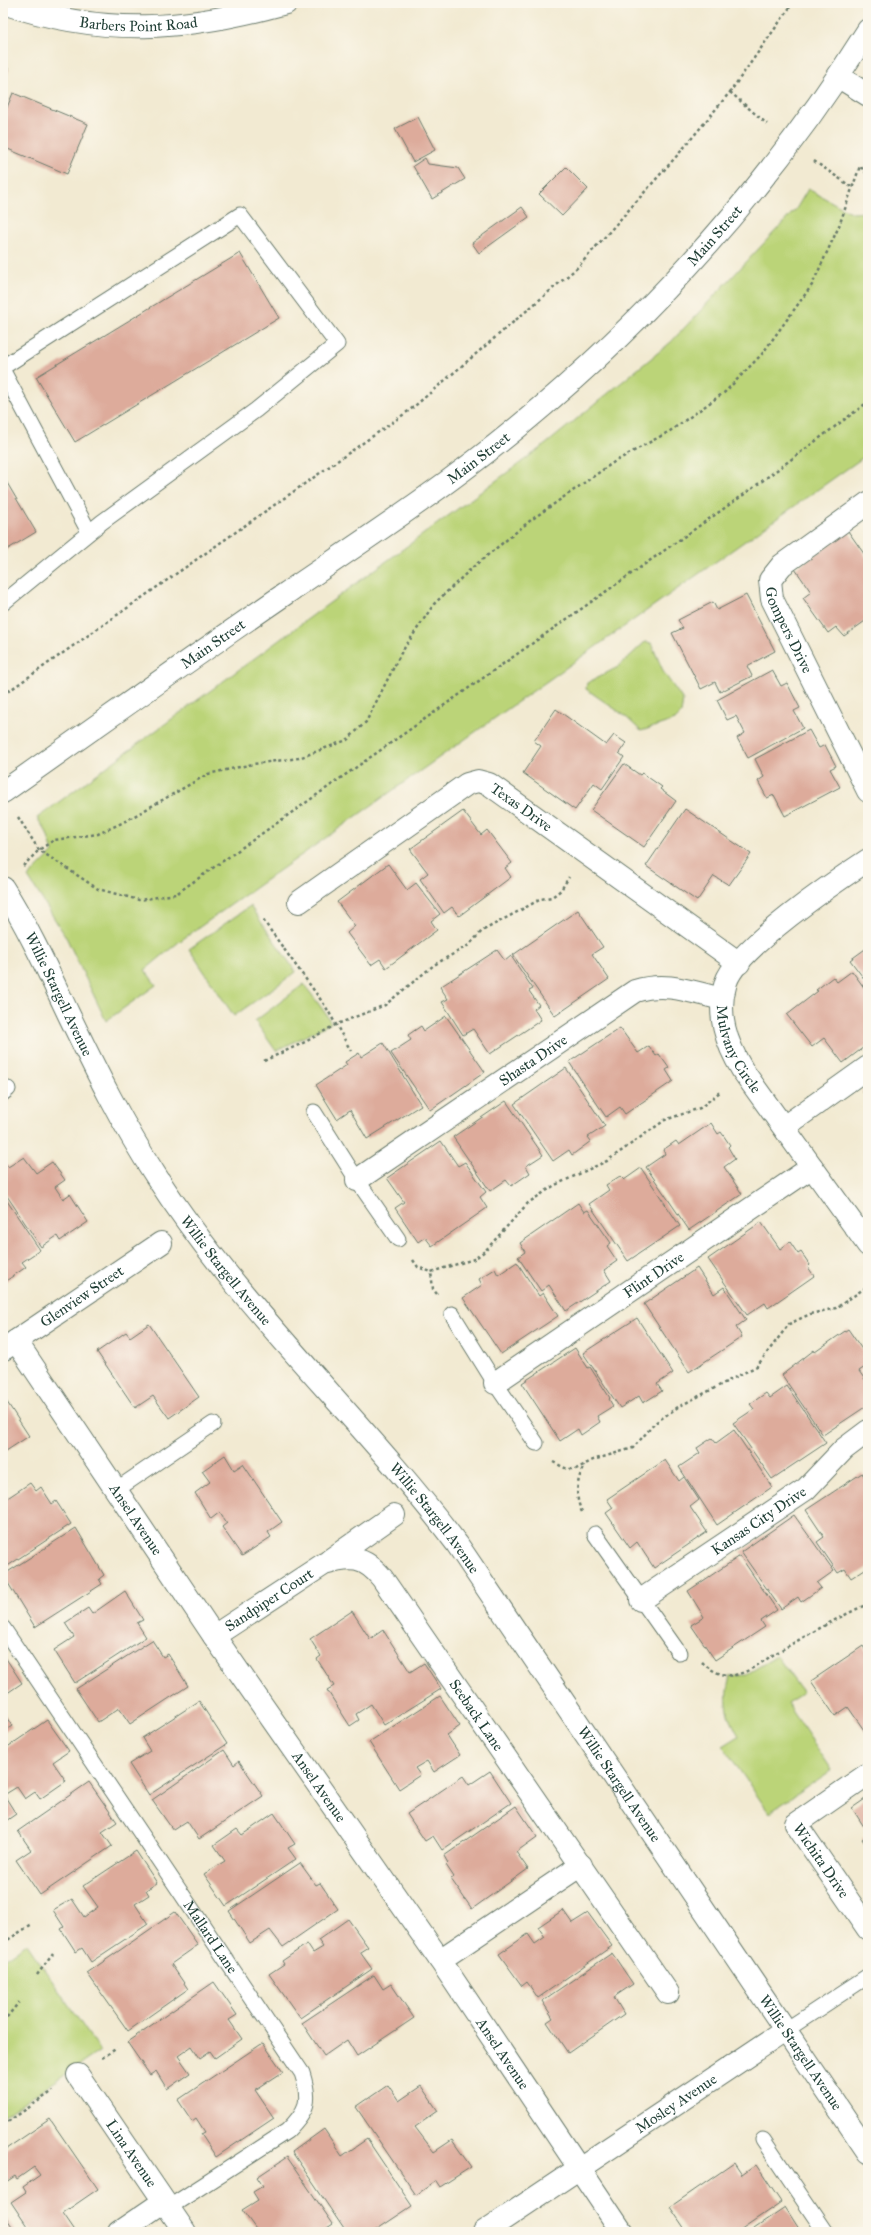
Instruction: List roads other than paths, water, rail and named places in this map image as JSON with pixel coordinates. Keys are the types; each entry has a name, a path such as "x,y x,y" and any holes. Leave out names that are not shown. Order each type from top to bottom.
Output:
{"street":[{"name":"Barbers Point Road","path":"3,3 38,15 91,25 141,28 194,23 247,14 286,3"},
{"name":"Main Street","path":"3,792 443,485 517,427 579,374 688,266 739,209 790,145 839,77 868,30"},
{"path":"839,77 868,95"},
{"name":"Gompers Drive","path":"868,503 782,565 770,580 772,599 868,790"},
{"name":"Texas Drive","path":"299,902 467,784 478,781 489,784 739,963"},
{"name":"Mulvany Circle","path":"868,860 809,901 773,930 739,963 727,980 722,1000 723,1026 730,1049 743,1071 868,1245"},
{"name":"Willie Stargell Avenue","path":"3,888 45,964 105,1089 155,1176 185,1219 236,1285 418,1492 457,1544 868,2152"},
{"name":"Shasta Drive","path":"357,1180 635,991 650,986 667,986 722,1000"},
{"path":"784,1127 868,1067"},
{"name":"Flint Drive","path":"494,1383 812,1167"},
{"name":"Glenview Street","path":"9,1345 161,1243"},
{"name":"Ansel Avenue","path":"9,1345 116,1490 214,1636 440,1960 622,2232"},
{"name":"Kansas City Drive","path":"641,1600 806,1489 844,1449 868,1431"},
{"name":"Sandpiper Court","path":"214,1636 324,1564 394,1515"},
{"name":"Sandpiper Court","path":"324,1564 340,1559 355,1558 371,1566"},
{"name":"Seeback Lane","path":"371,1566 382,1578 668,1993"},
{"name":"Wichita Drive","path":"868,1774 796,1824 868,1929"},
{"path":"440,1960 581,1865"},
{"name":"Mosley Avenue","path":"484,2232 786,2030"},
{"name":"Lina Avenue","path":"78,2075 184,2232"},
{"path":"119,2232 166,2205"}],"lane":[{"path":"3,367 240,215 337,344 256,410 89,532 3,603"},
{"path":"3,371 89,532"},
{"path":"314,1112 357,1180 398,1238"},
{"path":"452,1314 494,1383 536,1443"},
{"path":"116,1490 212,1424"},
{"path":"595,1534 679,1653"},
{"name":"Mallard Lane","path":"3,1628 302,2073 308,2092 307,2106 298,2121 287,2131 166,2205"},
{"name":"Mosley Avenue","path":"786,2030 868,1976"},
{"path":"764,2140 825,2232"}]}
